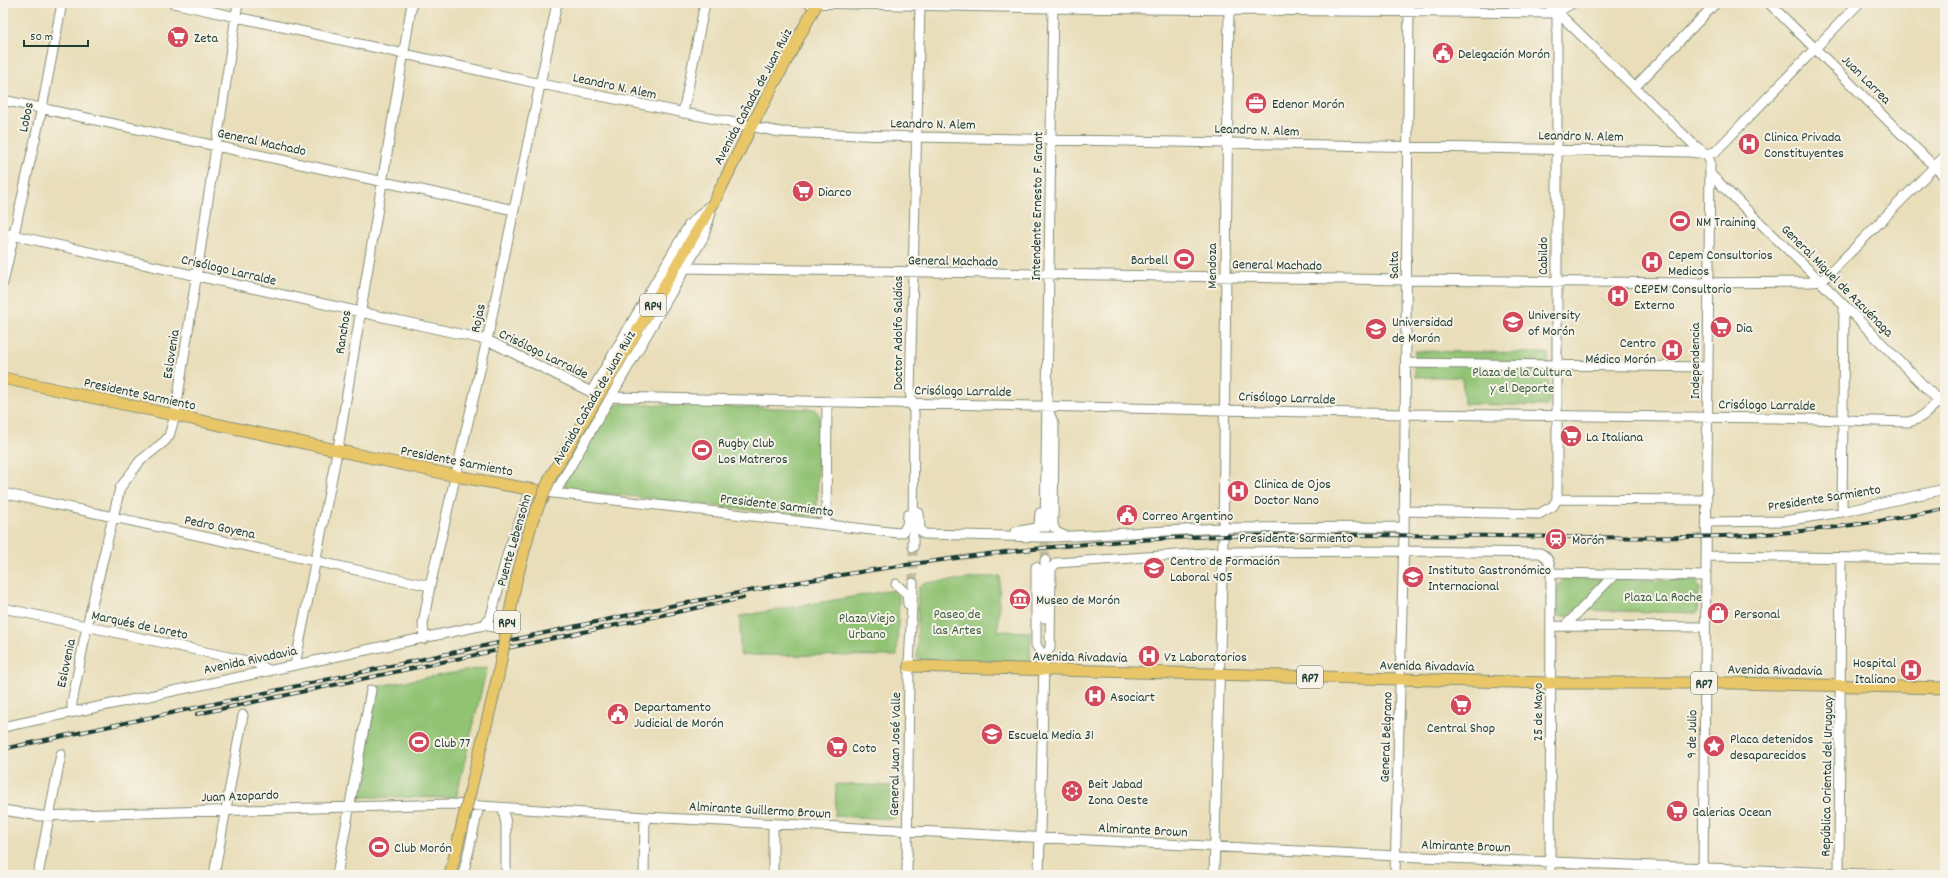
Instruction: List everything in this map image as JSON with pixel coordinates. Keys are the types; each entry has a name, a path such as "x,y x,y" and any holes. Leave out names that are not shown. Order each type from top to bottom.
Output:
{"main road":[{"name":"Avenida Cañada de Juan Ruiz","path":"700,226 714,202 814,3"},
{"name":"Puente Lebensohn","path":"450,875 498,676 516,581 532,521 551,476 700,226"},
{"name":"Presidente Sarmiento","path":"3,378 337,451 456,476 545,492"},
{"name":"Avenida Cañada de Juan Ruiz","path":"474,806 500,678 503,629 515,578 545,492"},
{"name":"Avenida Rivadavia","path":"909,666 1043,671 1551,683 1706,683 1945,688"}],"street":[{"name":"Lobos","path":"3,284 42,108 62,3"},
{"name":"Leandro N. Alem","path":"173,3 405,52 541,84 780,132 916,137 1557,149 1690,152 1706,154"},
{"name":"Eslovenia","path":"72,711 72,703 87,626 118,494 125,480 140,461 169,436 175,416 238,3"},
{"name":"Ranchos","path":"295,665 337,451 359,312 405,52 412,3"},
{"name":"Rojas","path":"424,638 422,624 487,340 557,3"},
{"path":"683,113 705,3"},
{"path":"814,3 920,6 1409,7 1557,12 1573,3"},
{"path":"1548,3 1692,143 1706,154 1715,152 1859,3"},
{"path":"1636,87 1716,3"},
{"name":"Juan Larrea","path":"1768,3 1816,48 1945,177"},
{"name":"Doctor Adolfo Saldías","path":"907,525 908,504 913,491 914,413 910,392 920,6"},
{"name":"Intendente Ernesto F. Grant","path":"1043,535 1047,407 1052,6"},
{"name":"Mendoza","path":"1214,875 1222,528 1229,6"},
{"name":"Salta","path":"1404,527 1409,146 1409,7"},
{"name":"Cabildo","path":"1557,12 1557,499"},
{"name":"General Machado","path":"3,100 514,210"},
{"name":"Independencia","path":"1706,154 1710,161 1707,522"},
{"path":"1820,281 1945,156"},
{"name":"General Miguel de Azcuénaga","path":"1710,174 1820,281 1844,307 1943,400"},
{"name":"Avenida Cañada de Juan Ruiz","path":"545,492 559,486 611,397 703,238 714,202"},
{"name":"Avenida Cañada de Juan Ruiz","path":"545,492 598,403 598,399 593,392 689,225 714,202"},
{"name":"Crisólogo Larralde","path":"3,233 487,340 502,346 593,392 611,397 1405,414 1708,417 1908,422 1916,421 1943,400"},
{"name":"General Machado","path":"685,268 912,273 1556,282 1709,283 1820,281"},
{"path":"1842,512 1844,307"},
{"path":"1406,363 1708,367"},
{"path":"826,525 827,402"},
{"name":"Intendente Ernesto F. Grant","path":"1011,536 1017,531 1034,530 1039,525 1041,425 1047,407"},
{"name":"Intendente Ernesto F. Grant","path":"1047,407 1054,425 1053,525 1056,532 1066,536"},
{"name":"Presidente Sarmiento","path":"1707,522 1774,522 1842,512 1945,489"},
{"path":"484,625 491,616 508,552 531,490"},
{"path":"913,491 913,547"},
{"name":"Doctor Adolfo Saldías","path":"913,491 918,503 921,532"},
{"name":"Presidente Sarmiento","path":"545,492 898,533 903,532 907,525"},
{"name":"Pedro Goyena","path":"3,493 430,586"},
{"path":"1404,511 1539,514 1553,506 1557,499 1707,500"},
{"name":"9 de Julio","path":"1703,872 1707,522"},
{"name":"Presidente Sarmiento","path":"921,532 927,534 1066,536 1222,528 1404,527"},
{"name":"General Belgrano","path":"1395,875 1404,527"},
{"name":"Presidente Sarmiento","path":"1044,657 1050,648 1051,569 1056,563 1221,552 1404,551 1540,553"},
{"name":"25 de Mayo","path":"1540,553 1547,558 1551,573 1550,875"},
{"path":"1706,556 1945,559"},
{"name":"República Oriental del Uruguay","path":"1839,874 1841,686 1840,558"},
{"path":"1039,875 1045,560"},
{"path":"1036,567 1036,645 1044,657"},
{"path":"1551,573 1706,576"},
{"path":"1565,626 1615,574"},
{"name":"General Juan José Valle","path":"907,875 909,666 913,583"},
{"name":"General Juan José Valle","path":"896,584 907,594 907,629 910,634"},
{"name":"Marqués de Loreto","path":"3,608 256,663 270,671"},
{"name":"Avenida Rivadavia","path":"3,727 72,711 270,671 484,625 503,629"},
{"path":"1552,626 1706,627"},
{"path":"338,875 371,690"},
{"path":"214,875 243,715"},
{"path":"38,875 61,754"},
{"name":"Juan Azopardo","path":"3,810 33,816 50,816 350,806 451,804 474,806"},
{"path":"463,875 474,806"},
{"name":"Almirante Guillermo Brown","path":"474,806 645,817 1039,837"},
{"path":"503,809 506,824 506,875"},
{"path":"644,875 645,817"},
{"path":"773,824 773,875"},
{"name":"Almirante Brown","path":"1039,837 1396,856 1550,862 1703,872 1892,875"}],"green space":[{"name":"Plaza de la Cultura y el Deporte","path":"1415,351 1548,353 1549,403 1547,406 1464,404 1462,377 1415,377"},
{"name":"Rugby Club Los Matreros","path":"618,404 815,409 819,415 817,512 811,517 567,489 564,484 611,408"},
{"name":"Paseo de las Artes","path":"1000,576 998,631 1031,632 1030,662 923,660 917,658 918,588 923,583"},
{"name":"Plaza La Roche","path":"1567,578 1696,581 1701,590 1698,595 1697,613 1575,610 1567,616 1560,616 1557,615 1556,594 1559,584"},
{"name":"Plaza Viejo Urbano","path":"893,590 899,596 897,656 740,655 740,616"},
{"name":"Club 77","path":"487,667 456,798 359,797 378,686"},
{"path":"836,784 895,786 896,817 891,819 835,816"}],"tunnel":[{"path":"1045,532 1045,560"},
{"path":"913,547 913,583"}],"railway":[{"path":"3,749 680,604 883,568 1019,550 1156,539 1225,536 1365,535 1642,538 1751,535 1807,531 1890,519 1945,509"},
{"path":"197,714 743,598"}],"place":[{"name":"Zeta","path":"178,37"},
{"name":"Delegación Morón","path":"1443,53"},
{"name":"Edenor Morón","path":"1256,103"},
{"name":"Clinica Privada Constituyentes","path":"1749,144"},
{"name":"Diarco","path":"803,191"},
{"name":"NM Training","path":"1680,221"},
{"name":"Barbell","path":"1184,259"},
{"name":"Cepem Consultorios Medicos","path":"1652,262"},
{"name":"CEPEM Consultorio Externo","path":"1618,296"},
{"name":"University of Morón","path":"1513,322"},
{"name":"Dia","path":"1721,327"},
{"name":"Universidad de Morón","path":"1376,329"},
{"name":"Centro Médico Morón","path":"1672,350"},
{"name":"La Italiana","path":"1571,436"},
{"name":"Rugby Club Los Matreros","path":"702,450"},
{"name":"Clinica de Ojos Doctor Nano","path":"1238,491"},
{"name":"Correo Argentino","path":"1127,515"},
{"name":"Morón","path":"1556,539"},
{"name":"Centro de Formación Laboral 405","path":"1154,568"},
{"name":"Instituto Gastronómico Internacional","path":"1413,577"},
{"name":"Museo de Morón","path":"1020,599"},
{"name":"Personal","path":"1718,613"},
{"name":"Vz Laboratorios","path":"1149,656"},
{"name":"Hospital Italiano","path":"1911,670"},
{"name":"Asociart","path":"1095,696"},
{"name":"Central Shop","path":"1461,705"},
{"name":"Departamento Judicial de Morón","path":"618,714"},
{"name":"Escuela Media 31","path":"992,734"},
{"name":"Club 77","path":"419,742"},
{"name":"Placa detenidos desaparecidos","path":"1714,746"},
{"name":"Coto","path":"837,747"},
{"name":"Beit Jabad Zona Oeste","path":"1072,791"},
{"name":"Galerias Ocean","path":"1677,811"},
{"name":"Club Morón","path":"379,847"}]}
